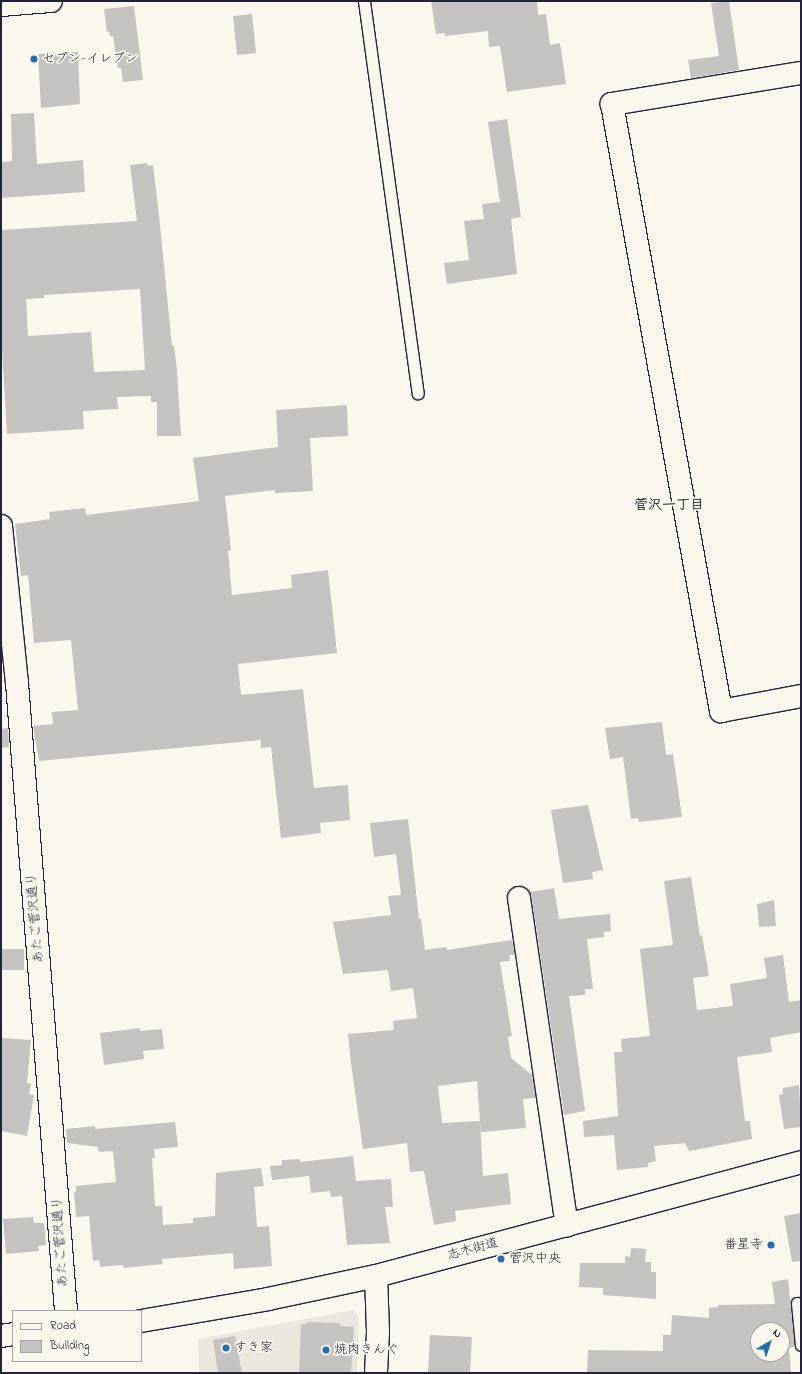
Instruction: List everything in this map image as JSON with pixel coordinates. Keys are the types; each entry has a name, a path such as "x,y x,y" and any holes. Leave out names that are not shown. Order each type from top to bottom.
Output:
{"street":[{"path":"1,5 51,1"},
{"path":"801,73 612,104 721,711 801,696"},
{"name":"あたご菅沢通り","path":"1,526 17,683 66,1310"},
{"path":"519,898 567,1226"},
{"name":"志木街道","path":"142,1320 268,1299 376,1276 801,1162"},
{"path":"376,1276 378,1317 376,1373"},
{"path":"1,1336 12,1334"}],"lane":[{"path":"364,1 418,393"},
{"path":"797,1303 801,1338"}],"shaded area":[{"path":"353,1310 359,1315 357,1373 199,1373 198,1339"}],"building":[{"path":"431,1 537,1 538,15 546,14 550,45 560,43 566,84 507,92 500,46 489,47 488,31 445,36 445,33 436,34"},
{"path":"729,1 739,70 691,78 688,60 719,56 711,3"},
{"path":"134,6 143,80 123,82 121,68 118,68 113,36 110,36 109,31 107,32 104,9"},
{"path":"252,14 256,53 237,55 233,16"},
{"path":"78,52 80,104 41,108 38,54"},
{"path":"34,113 37,164 83,160 85,192 1,198 1,162 12,161 11,114"},
{"path":"507,119 521,217 511,219 517,274 447,284 444,263 469,260 464,221 484,219 482,204 500,202 488,122"},
{"path":"147,163 148,166 153,165 172,346 174,346 177,370 181,436 157,436 157,402 151,402 151,396 117,397 118,409 83,411 84,429 7,434 1,332 1,230 137,221 130,165","holes":["140,289 145,370 94,372 91,332 28,336 26,299 44,298 44,295"]},
{"path":"347,405 348,436 310,438 313,491 275,493 275,490 225,496 231,550 228,551 232,595 292,588 291,575 328,570 337,653 238,664 241,695 303,689 314,788 348,785 350,820 320,823 321,833 281,838 271,747 261,748 261,740 39,761 33,726 53,724 52,712 78,710 71,640 34,643 28,575 21,576 15,524 50,519 49,512 85,508 86,515 199,501 193,458 278,447 276,410"},
{"path":"662,722 666,755 673,754 682,817 639,822 638,818 631,819 623,757 610,759 605,728"},
{"path":"8,728 9,747 1,748 1,729"},
{"path":"588,805 603,870 592,872 593,879 563,883 551,810"},
{"path":"408,819 419,919 421,919 425,950 446,947 447,950 512,940 515,955 509,955 510,961 500,962 512,1036 508,1037 511,1058 532,1075 536,1098 523,1099 526,1128 481,1132 480,1121 483,1176 508,1173 511,1204 455,1211 456,1221 434,1225 424,1171 410,1172 407,1143 363,1149 348,1034 394,1030 393,1021 417,1018 413,988 391,991 388,970 343,974 333,922 391,915 388,896 401,895 396,854 374,857 370,823","holes":["477,1081 480,1121 442,1123 438,1086"]},
{"path":"691,877 700,936 702,935 709,976 693,978 697,1010 733,1006 730,984 767,978 764,958 783,955 789,1002 801,1000 801,1032 770,1038 772,1052 737,1057 745,1121 750,1121 752,1139 689,1151 685,1143 654,1146 656,1161 648,1163 648,1167 617,1170 614,1135 584,1137 583,1121 618,1116 614,1052 622,1052 621,1039 650,1036 640,949 673,945 664,881"},
{"path":"554,888 559,919 610,914 611,931 604,932 604,937 587,939 593,989 585,989 585,995 569,996 585,1111 564,1115 531,892"},
{"path":"774,900 776,926 759,927 757,904"},
{"path":"2,949 24,949 24,970 2,970"},
{"path":"140,1028 140,1031 162,1029 164,1049 143,1051 144,1059 104,1065 100,1033"},
{"path":"1,1038 31,1040 27,1083 31,1084 29,1094 34,1095 27,1136 1,1131"},
{"path":"799,1085 801,1127 784,1129 779,1095 783,1094 783,1088"},
{"path":"175,1122 178,1147 154,1149 155,1158 152,1158 155,1206 162,1206 163,1225 193,1223 193,1218 215,1216 216,1173 261,1168 264,1186 254,1187 257,1227 269,1226 272,1266 234,1269 233,1253 162,1259 163,1264 124,1268 123,1265 100,1267 99,1260 93,1261 89,1216 76,1217 74,1192 76,1192 76,1186 116,1182 113,1151 99,1152 98,1147 67,1143 66,1129 95,1126 95,1129"},
{"path":"353,1156 356,1181 391,1179 393,1207 385,1207 390,1243 347,1245 342,1196 331,1197 330,1191 311,1193 309,1176 272,1180 270,1166 282,1165 282,1160 300,1159 300,1162"},
{"path":"801,1213 801,1261 792,1262 784,1216"},
{"path":"33,1217 34,1223 44,1223 46,1245 38,1246 39,1251 6,1254 3,1219"},
{"path":"631,1248 646,1249 645,1262 651,1262 651,1272 656,1272 656,1299 603,1295 603,1288 579,1287 580,1263 625,1263 625,1256 630,1257"},
{"path":"788,1279 795,1347 790,1348 790,1322 750,1322 750,1362 790,1362 790,1360 791,1373 587,1372 588,1350 663,1351 663,1335 671,1335 672,1315 709,1318 709,1308 718,1307 718,1305 775,1304 772,1282"},
{"name":"焼肉きんぐ","path":"307,1322 340,1323 340,1326 354,1327 351,1373 299,1373 301,1324 307,1324"},
{"path":"430,1335 472,1337 470,1373 428,1373"},
{"name":"すき家","path":"235,1336 242,1373 218,1373 213,1340"}],"place":[{"name":"セブン-イレブン","path":"34,59"},
{"name":"番星寺","path":"771,1245"},
{"name":"菅沢中央","path":"501,1259"},
{"name":"すき家","path":"226,1348"},
{"name":"焼肉きんぐ","path":"326,1350"}],"district":[{"name":"菅沢一丁目","path":"669,506"}]}
